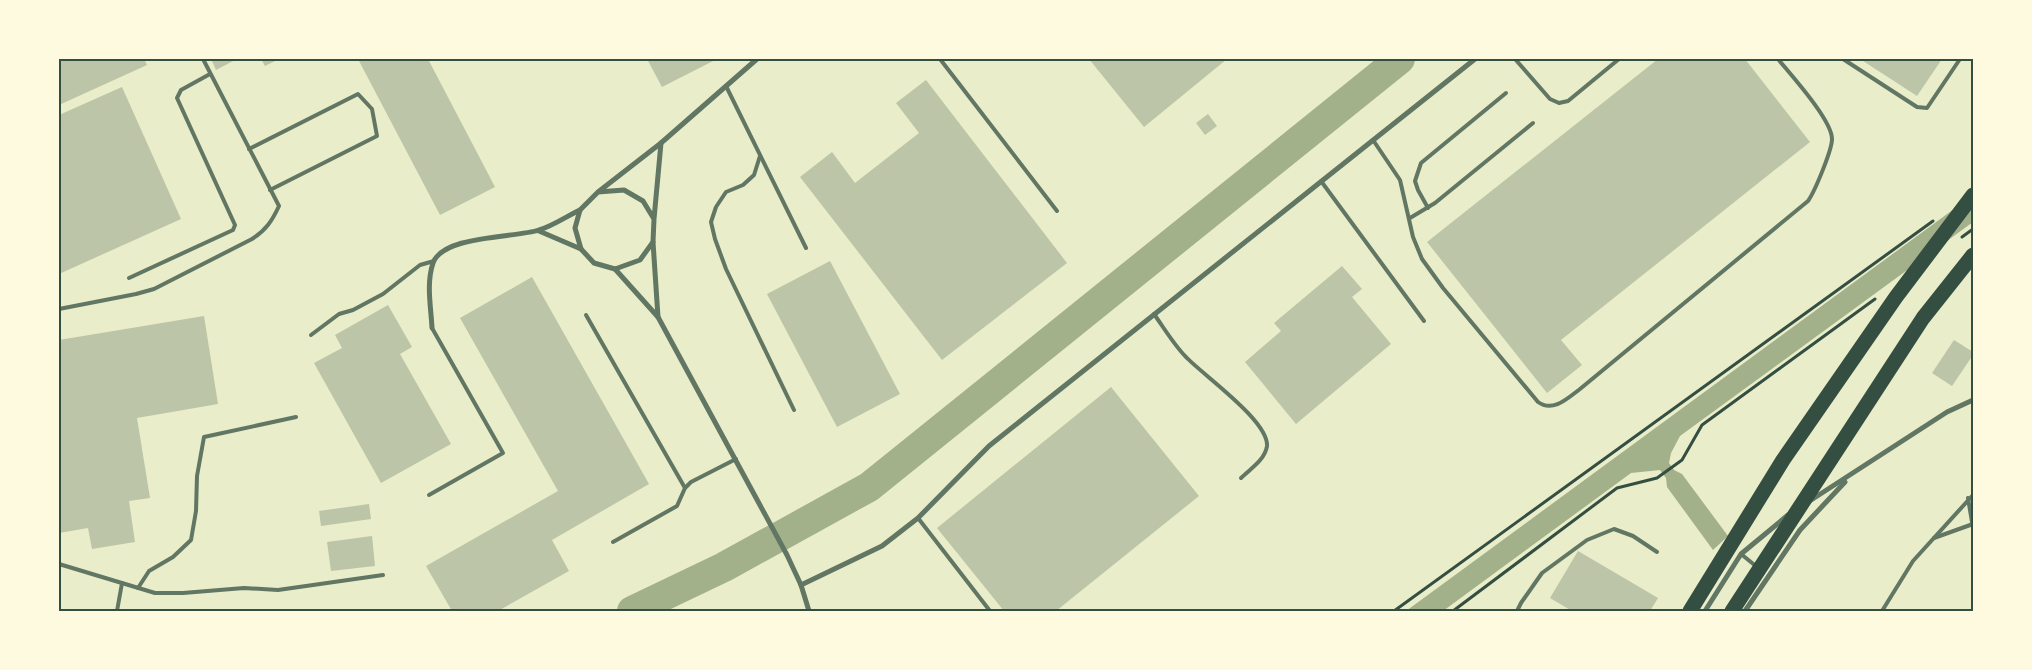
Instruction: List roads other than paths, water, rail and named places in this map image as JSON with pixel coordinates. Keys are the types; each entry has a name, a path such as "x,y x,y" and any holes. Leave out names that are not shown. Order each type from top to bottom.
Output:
{"highway":[{"path":"1690,611 1783,460 1896,297 1973,195"},
{"path":"1732,611 1923,318 1973,255"}],"street":[{"path":"432,328 429,285 434,261 447,249 477,239 539,230 580,210 598,192 661,143 757,59"},
{"path":"801,585 882,546 918,518 989,446 1475,59"},
{"path":"658,317 653,242 661,143"},
{"path":"598,192 624,190 643,200 654,219"},
{"path":"580,210 575,228 581,249"},
{"path":"539,230 581,249 594,263 615,269 658,317 787,555 801,585 808,610"},
{"path":"615,269 640,260 653,242"},
{"path":"1705,611 1741,554 1785,517 1947,412 1973,400"},
{"path":"1745,611 1800,530 1851,476"}],"lane":[{"path":"59,309 154,289 264,232 272,221 279,206 203,59"},
{"path":"940,59 1057,211"},
{"path":"1515,59 1550,99 1559,103 1568,102 1619,59"},
{"path":"1373,140 1400,180 1414,238 1422,259 1443,288 1538,402 1544,406 1551,406 1561,402 1580,389 1808,201 1813,193 1831,145 1832,135 1818,110 1778,59"},
{"path":"1843,59 1917,107 1928,108 1960,59"},
{"path":"128,278 233,230 235,225 177,98 181,90 210,74"},
{"path":"726,86 806,248"},
{"path":"1428,208 1415,181 1421,163 1506,93"},
{"path":"249,149 358,94 372,109 377,136 270,190"},
{"path":"1410,218 1428,208 1533,123"},
{"path":"760,156 754,175 743,185 726,192 716,207 711,222 715,240 726,269 794,410"},
{"path":"1321,181 1424,321"},
{"path":"311,335 338,314 353,310 383,294 420,265 434,261"},
{"path":"1154,314 1184,356 1243,408 1265,436 1267,444 1262,458 1241,478"},
{"path":"586,315 685,488"},
{"path":"429,495 504,453 432,328"},
{"path":"138,588 149,571 173,557 191,540 196,511 197,476 204,437 296,417"},
{"path":"613,542 676,506 685,488 691,482 736,459"},
{"path":"1882,611 1913,561 1973,494"},
{"path":"1968,498 1973,528"},
{"path":"918,518 990,611"},
{"path":"1932,539 1973,524"},
{"path":"1517,611 1542,573 1587,540 1614,529 1633,536 1657,552"},
{"path":"1741,554 1769,576"},
{"path":"59,564 155,593 183,593 244,588 278,590 383,576"},
{"path":"117,611 122,584"}],"waterway":[{"path":"632,611 724,567 869,487 1400,59"}]}
